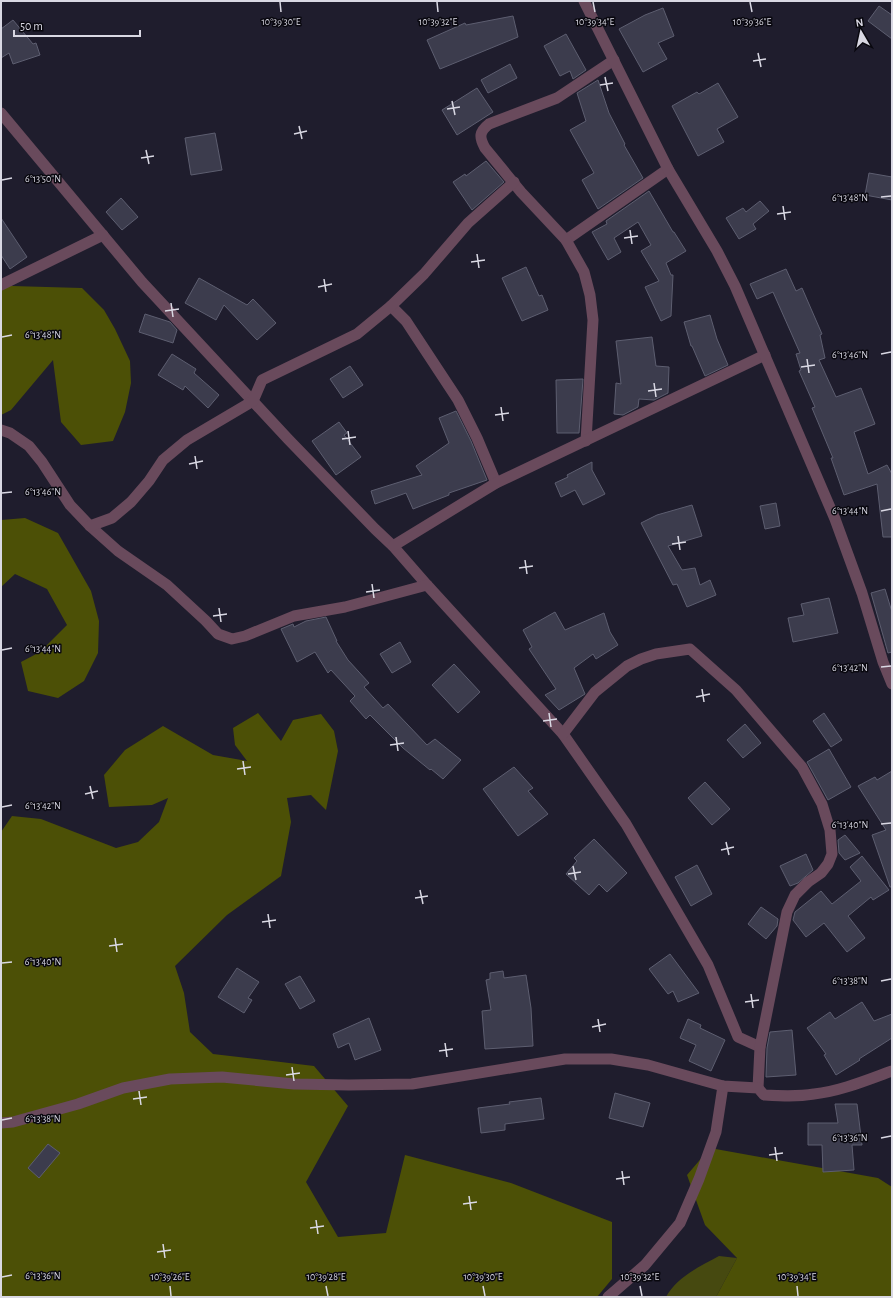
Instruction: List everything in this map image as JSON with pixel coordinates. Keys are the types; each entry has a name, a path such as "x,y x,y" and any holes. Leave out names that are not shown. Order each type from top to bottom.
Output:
{"street":[{"path":"584,1 668,169 717,251 735,286 835,518 862,593 883,662 892,684"},
{"path":"586,441 593,320 590,295 584,272 566,240 485,148 480,134 489,124 557,98 614,60"},
{"path":"1,113 142,282 253,401 393,546 426,585 563,734 626,824 708,965 738,1037 760,1047"},
{"path":"566,240 668,169"},
{"path":"90,526 112,518 132,502 149,481 163,460 187,440 253,401 262,380 357,334 391,306 424,274 468,223 514,182"},
{"path":"1,285 103,234"},
{"path":"391,306 406,321 458,400 477,438 496,483"},
{"path":"393,546 496,483 765,355"},
{"path":"1,430 10,433 29,446 42,462 70,505 90,526 118,551 167,585 218,634 232,639 245,636 294,616 345,607 426,585"},
{"path":"563,734 595,692 627,666 656,654 690,649 736,690 802,768 822,804 830,830 832,854 828,864 821,873 808,882 796,895 787,912 760,1047 758,1088 764,1095 787,1096 815,1094 842,1088 892,1071"},
{"path":"1,1123 13,1122 78,1104 123,1088 170,1079 222,1077 302,1084 412,1084 565,1060 611,1059 648,1065 723,1086 758,1088"},
{"path":"608,1297 645,1265 680,1223 699,1180 716,1132 723,1086"}],"shaded area":[{"path":"1,282 12,286 82,288 104,310 130,361 131,383 125,412 113,441 81,445 61,422 53,360 11,410 1,415"},
{"path":"25,518 58,533 91,591 99,621 98,653 84,681 58,698 28,691 21,662 40,652 67,625 47,589 15,574 1,587 1,520"},
{"path":"258,713 281,741 293,720 321,714 334,731 338,751 326,810 311,795 287,798 291,822 281,876 227,915 175,966 184,993 190,1032 213,1054 314,1066 348,1106 306,1182 338,1237 386,1233 405,1155 511,1183 612,1222 612,1279 597,1297 1,1297 1,832 12,816 41,819 116,848 138,842 159,822 168,798 152,805 109,807 104,775 125,750 163,726 213,755 247,761 235,745 233,728"},
{"path":"710,1148 878,1178 892,1187 892,1297 716,1297 737,1258 705,1225 687,1175"},
{"path":"719,1256 737,1258 716,1297 666,1297 670,1290 682,1278"}],"building":[{"path":"879,6 892,15 892,39 868,21"},
{"path":"663,8 674,36 658,43 667,59 643,72 619,29 645,15"},
{"path":"513,16 518,37 440,69 427,40 465,23 466,25"},
{"path":"13,20 33,44 36,43 40,55 13,64 9,53 1,58 1,29"},
{"path":"566,34 586,70 573,79 570,71 560,76 544,46"},
{"path":"510,64 517,78 488,93 481,80"},
{"path":"598,80 609,113 625,144 624,145 643,178 598,209 582,180 594,173 570,130 586,121 577,93"},
{"path":"718,83 738,117 717,129 724,142 698,156 672,106 697,92 699,94"},
{"path":"477,88 493,112 457,135 442,110"},
{"path":"215,133 222,170 191,175 185,138"},
{"path":"486,161 504,182 472,210 453,182 465,174 466,176"},
{"path":"869,173 892,177 892,200 865,195"},
{"path":"649,191 686,251 666,263 671,275 673,275 671,316 661,321 645,287 659,281 641,251 651,245 638,222 614,238 621,252 608,260 592,232 607,224 606,221"},
{"path":"121,198 138,217 122,230 106,212"},
{"path":"760,201 769,211 753,224 756,229 739,239 726,218 743,208 746,212"},
{"path":"1,218 27,257 10,269 1,255"},
{"path":"526,267 539,296 542,295 548,310 522,321 502,278"},
{"path":"786,269 796,291 802,288 822,334 820,335 825,358 819,360 836,397 861,388 875,424 854,432 868,474 887,465 892,474 892,537 883,537 877,484 844,495 831,458 833,458 812,408 815,407 799,371 801,370 796,354 800,353 773,292 757,299 750,284"},
{"path":"199,278 247,305 253,299 276,323 257,340 224,305 216,320 185,303"},
{"path":"145,314 170,322 177,330 173,343 139,332"},
{"path":"710,315 717,339 728,365 705,376 691,346 684,322"},
{"path":"652,337 656,366 669,367 668,393 654,400 639,399 638,407 623,415 614,414 616,383 621,384 616,341"},
{"path":"172,354 196,369 194,373 219,395 208,408 185,386 183,390 158,375"},
{"path":"350,366 363,385 343,398 330,379"},
{"path":"583,379 579,433 557,433 556,380"},
{"path":"456,411 471,441 487,480 449,493 449,495 413,509 406,493 375,504 371,491 422,475 416,466 449,443 439,418"},
{"path":"339,422 347,433 344,435 361,457 336,475 312,441"},
{"path":"592,462 592,470 605,494 583,505 575,490 561,497 555,483"},
{"path":"776,503 780,526 765,529 760,506"},
{"path":"692,505 702,536 668,546 682,570 695,568 700,585 710,580 716,595 687,607 677,584 673,585 641,523 657,515"},
{"path":"885,589 892,612 892,652 888,653 871,593"},
{"path":"829,598 838,633 793,642 788,618 804,615 801,604"},
{"path":"555,612 565,630 604,613 610,632 618,645 596,659 593,654 574,668 585,694 559,710 545,695 556,689 529,649 532,647 523,630"},
{"path":"326,617 336,641 348,660 369,683 364,687 383,708 388,704 427,745 435,739 461,760 443,779 403,748 370,715 366,719 350,701 355,696 331,670 328,673 315,652 297,662 281,629 293,624 294,627 306,621"},
{"path":"400,642 411,662 392,673 380,654"},
{"path":"454,664 480,692 458,713 432,685"},
{"path":"824,713 842,740 831,747 813,721"},
{"path":"745,724 761,743 743,758 727,740"},
{"path":"829,749 851,787 828,800 807,762"},
{"path":"514,767 533,788 528,791 548,814 518,836 483,789"},
{"path":"892,771 892,887 890,887 872,835 886,830 858,786 875,777 877,780"},
{"path":"705,782 730,809 712,825 688,798"},
{"path":"845,835 860,853 845,860 839,853 838,840"},
{"path":"594,839 627,873 607,892 599,884 589,895 566,874 577,861 574,858"},
{"path":"806,854 813,870 798,883 790,886 780,866"},
{"path":"862,856 889,890 873,900 871,897 848,916 865,938 847,952 824,923 806,937 793,920 795,912 821,891 832,904 861,881 850,867"},
{"path":"697,865 712,894 691,906 675,877"},
{"path":"761,907 778,919 777,926 766,939 748,924"},
{"path":"670,954 699,993 678,1002 673,991 668,994 649,969"},
{"path":"237,968 259,982 248,998 252,1000 244,1013 218,997"},
{"path":"503,971 504,978 526,975 531,1008 533,1046 485,1049 482,1011 491,1010 486,980 490,979 490,973"},
{"path":"300,976 315,1001 300,1009 285,984"},
{"path":"862,1002 874,1021 892,1014 892,1038 836,1075 824,1055 826,1054 807,1028 830,1012 835,1019"},
{"path":"369,1018 381,1050 355,1060 349,1043 338,1048 333,1034"},
{"path":"688,1019 701,1025 700,1028 725,1040 711,1071 689,1061 696,1045 680,1038"},
{"path":"792,1030 796,1075 766,1077 767,1048 770,1032"},
{"path":"615,1093 650,1103 643,1127 609,1118"},
{"path":"541,1098 544,1119 505,1124 505,1130 481,1133 478,1108"},
{"path":"835,1104 857,1104 862,1145 852,1145 854,1170 823,1172 822,1145 808,1145 808,1123 838,1123"},
{"path":"48,1144 60,1153 39,1178 28,1168"}]}
